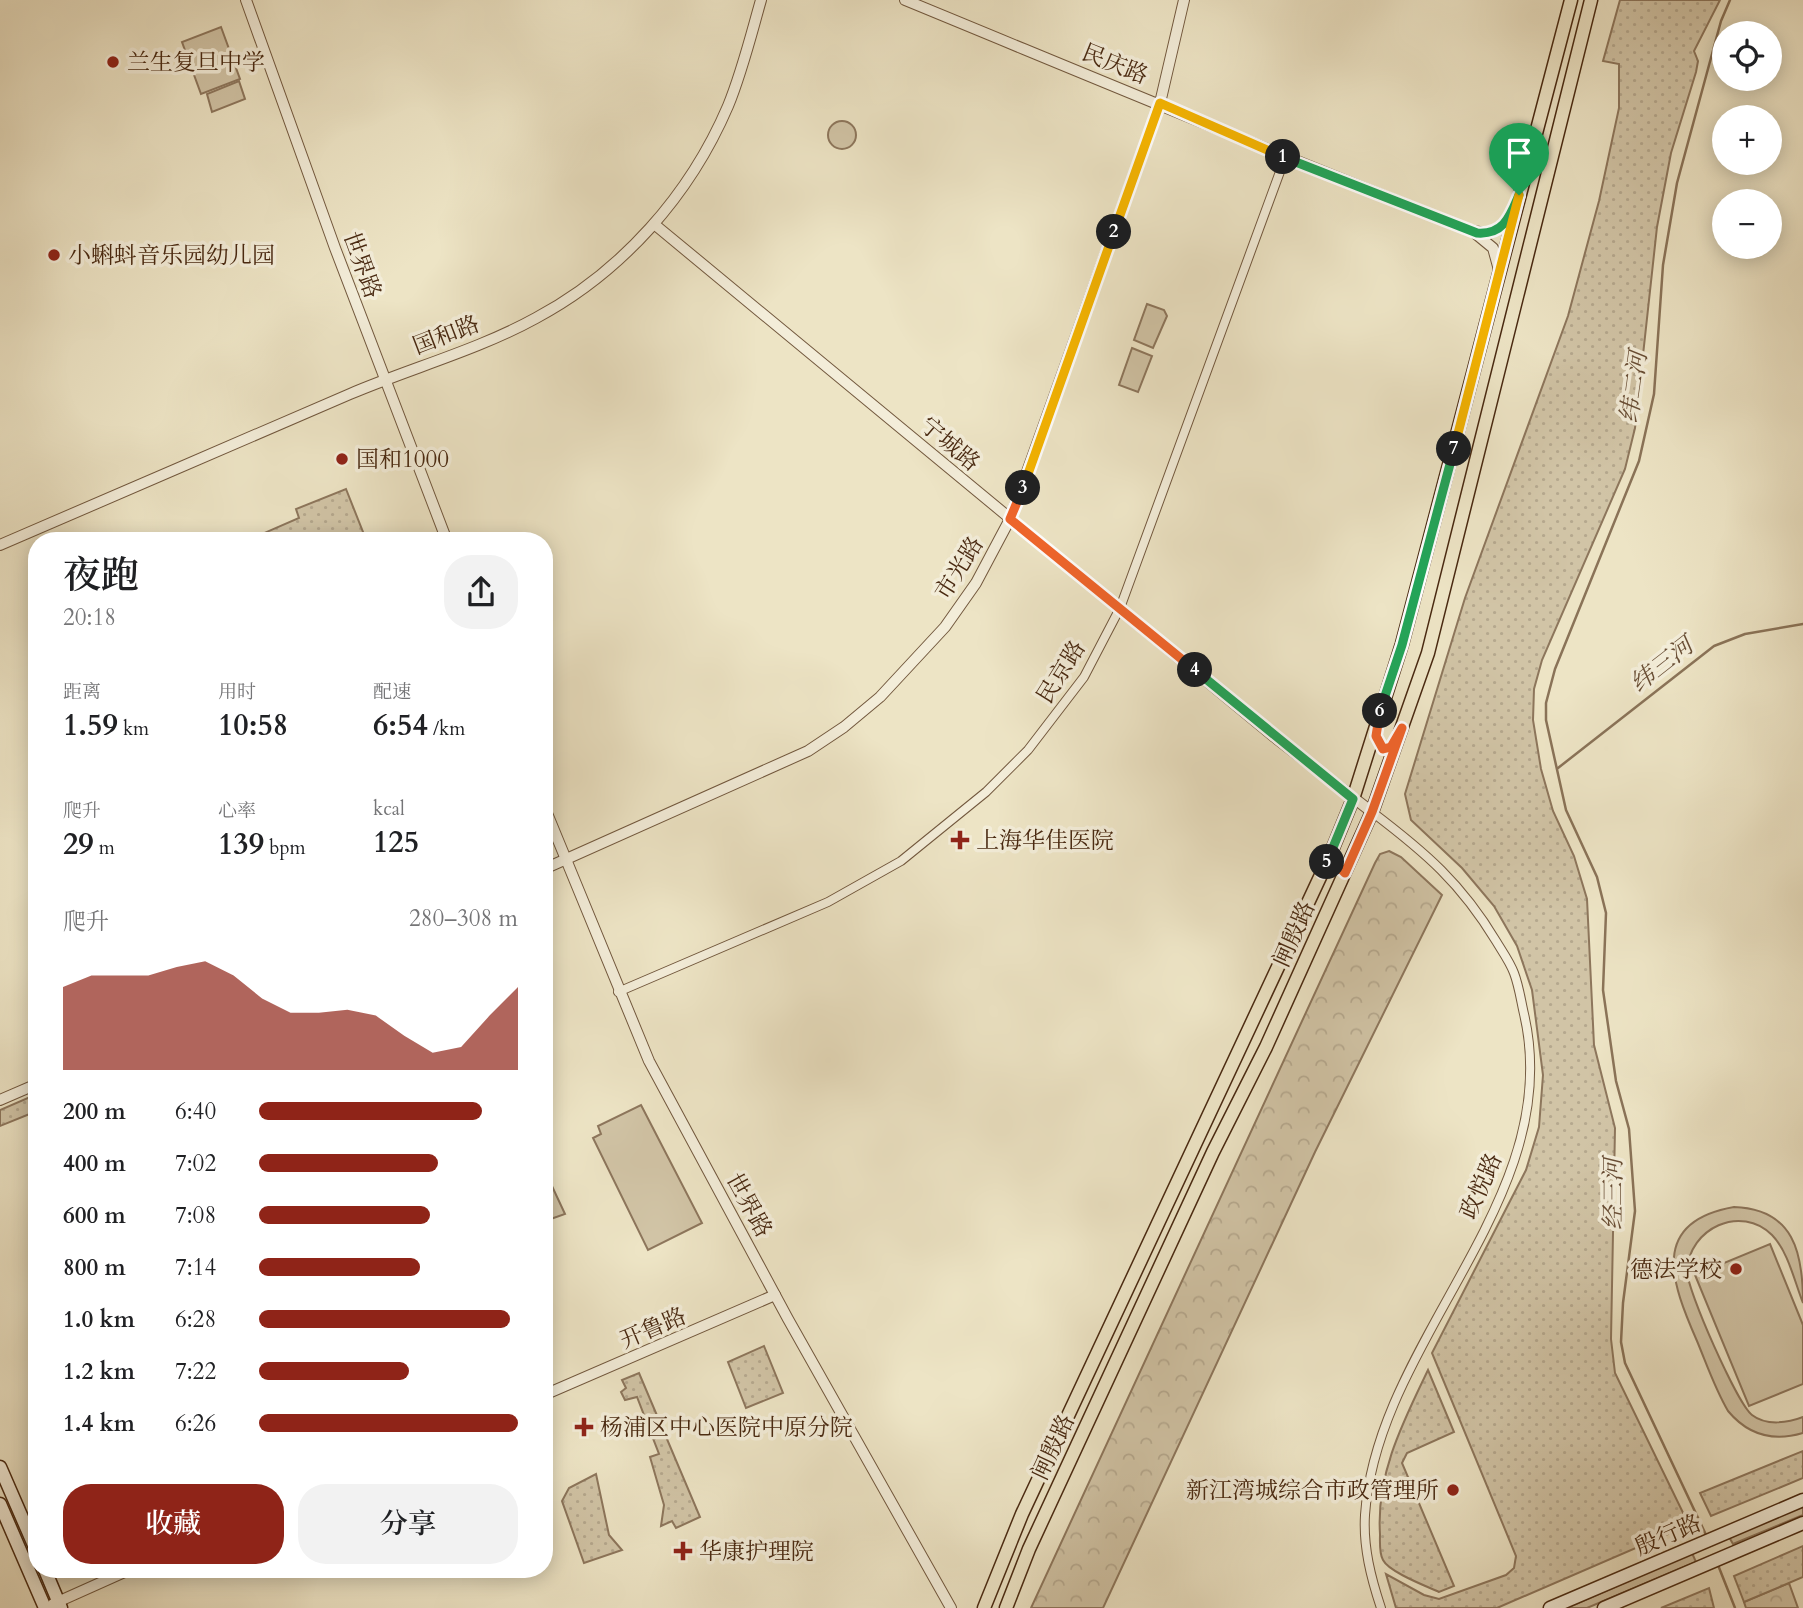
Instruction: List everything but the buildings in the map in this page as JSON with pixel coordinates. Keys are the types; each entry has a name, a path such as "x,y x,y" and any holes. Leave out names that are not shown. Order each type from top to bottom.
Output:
{"main road":[{"name":"闸殷路","path":"984,1608 1022,1514 1322,873 1353,799 1405,633 1571,0"},
{"name":"闸殷路","path":"1006,1608 1052,1500 1372,812 1428,653 1591,0"},
{"path":"1377,719 1376,736 1383,749 1391,747 1402,728"},
{"path":"1322,873 1335,863 1345,873"},
{"path":"0,1467 28,1531"},
{"name":"殷行路","path":"1550,1608 1803,1500"},
{"path":"0,1504 28,1570"},
{"name":"殷行路","path":"1604,1608 1803,1522"},
{"path":"31,1578 44,1608"},
{"path":"48,1578 60,1605"}],"street":[{"name":"世界路","path":"246,0 444,532"},
{"name":"国和路","path":"30,532 386,379 535,319 578,292 617,263 654,223 695,171 719,127 739,75 761,0"},
{"name":"民庆路","path":"905,0 1160,103 1285,158 1467,229 1488,234 1498,230 1511,215 1519,195"},
{"name":"市光路","path":"553,865 808,751 844,727 880,697 945,627 976,583 1010,519 1160,103 1184,0"},
{"name":"民京路","path":"618,992 828,902 901,861 986,792 1028,750 1084,677 1121,608 1285,158"},
{"name":"宁城路","path":"654,223 1010,519 1372,812"},
{"name":"民庆路","path":"1467,229 1493,248 1498,260 1498,279"},
{"name":"国和路","path":"0,545 28,533"},
{"name":"政悦路","path":"1372,812 1414,844 1470,899 1514,972 1529,1048 1530,1090 1513,1165 1388,1419 1375,1458 1365,1517 1367,1555 1381,1608"},
{"name":"世界路","path":"553,829 618,992 663,1090 951,1608"},
{"path":"0,1100 28,1088"},
{"name":"开鲁路","path":"553,1391 775,1295"},
{"path":"44,1608 60,1605 114,1578"}],"green space":[{"path":"1620,0 1720,0 1694,51 1698,61 1696,72 1671,153 1657,227 1635,428 1625,469 1542,660 1534,689 1533,720 1541,769 1553,811 1574,856 1587,899 1594,1045 1615,1128 1611,1339 1615,1373 1689,1525 1497,1608 1396,1608 1386,1574 1424,1595 1439,1599 1506,1575 1514,1568 1516,1556 1432,1353 1526,1170 1539,1127 1543,1075 1532,990 1517,946 1494,906 1462,868 1411,820 1405,794 1465,598 1568,316 1599,201 1619,108 1619,64 1603,61"},
{"path":"221,27 240,79 201,94 182,42"},
{"path":"239,81 245,99 212,112 207,94"},
{"path":"842,121 852,125 856,135 852,145 842,149 832,145 828,135 832,125"},
{"path":"1147,304 1164,310 1167,316 1153,348 1134,340"},
{"path":"1132,348 1152,356 1138,392 1119,385"},
{"path":"346,489 363,532 267,532 299,518 296,509"},
{"path":"1389,851 1401,857 1442,895 1315,1152 1103,1608 1031,1608 1375,863 1380,854"},
{"path":"28,1098 28,1115 0,1126 0,1110"},
{"path":"641,1105 702,1223 648,1250 593,1138 601,1134 598,1126"},
{"path":"553,1188 565,1214 553,1218"},
{"path":"1734,1207 1770,1216 1782,1225 1791,1237 1801,1267 1803,1303 1787,1258 1778,1242 1760,1226 1746,1222 1732,1221 1719,1225 1697,1243 1690,1256 1687,1271 1689,1282 1714,1346 1745,1406 1752,1415 1764,1421 1784,1422 1803,1417 1803,1433 1781,1437 1762,1434 1744,1426 1728,1411 1711,1377 1680,1298 1674,1258 1678,1241 1688,1226 1707,1215"},
{"path":"1770,1244 1803,1325 1803,1384 1749,1406 1695,1275"},
{"path":"764,1346 783,1393 746,1408 728,1362"},
{"path":"1428,1370 1454,1432 1407,1453 1402,1463 1454,1586 1439,1592 1392,1569 1383,1560 1380,1547 1380,1512 1387,1469 1401,1429"},
{"path":"639,1373 700,1517 676,1528 672,1521 661,1526 664,1505 650,1457 659,1454 637,1397 625,1400 621,1392 626,1388 622,1380"},
{"path":"1803,1451 1803,1478 1711,1516 1700,1493"},
{"path":"596,1474 609,1535 622,1550 584,1563 562,1501 569,1488"},
{"path":"1803,1506 1803,1515 1733,1544 1729,1537"},
{"path":"1803,1546 1803,1577 1744,1602 1734,1576"},
{"path":"1692,1553 1696,1562 1587,1608 1567,1608"},
{"path":"1789,1583 1798,1608 1746,1608 1744,1602"},
{"path":"1709,1588 1714,1608 1661,1608"}],"waterway":[{"name":"经三河","path":"1707,1537 1625,1363 1621,1342 1623,1303 1635,1211 1629,1129 1616,1081 1603,990 1606,913 1597,877 1566,810 1546,720 1546,703 1555,669 1639,461 1654,394 1663,265 1677,183 1721,21 1730,0"},
{"name":"纬三河","path":"1558,768 1714,646 1745,634 1803,624"},
{"name":"经三河","path":"1718,1565 1735,1608"}],"place":[{"name":"兰生复旦中学","path":"113,62"},
{"name":"小蝌蚪音乐园幼儿园","path":"54,255"},
{"name":"国和1000","path":"342,459"},
{"name":"上海华佳医院","path":"960,840"},
{"name":"德法学校","path":"1736,1269"},
{"name":"杨浦区中心医院中原分院","path":"584,1427"},
{"name":"新江湾城综合市政管理所","path":"1453,1490"},
{"name":"华康护理院","path":"683,1551"}],"route":[{"path":"1160,103 1285,158 1477,233 1488,234 1500,229 1511,215 1519,195 1402,645 1377,719 1376,736 1379,746 1386,750 1391,747 1402,728 1372,812 1345,873 1338,863 1335,863 1322,873 1353,799 1010,519 1160,103"}],"water label":[{"name":"纬二河","path":"1634,387"}]}
